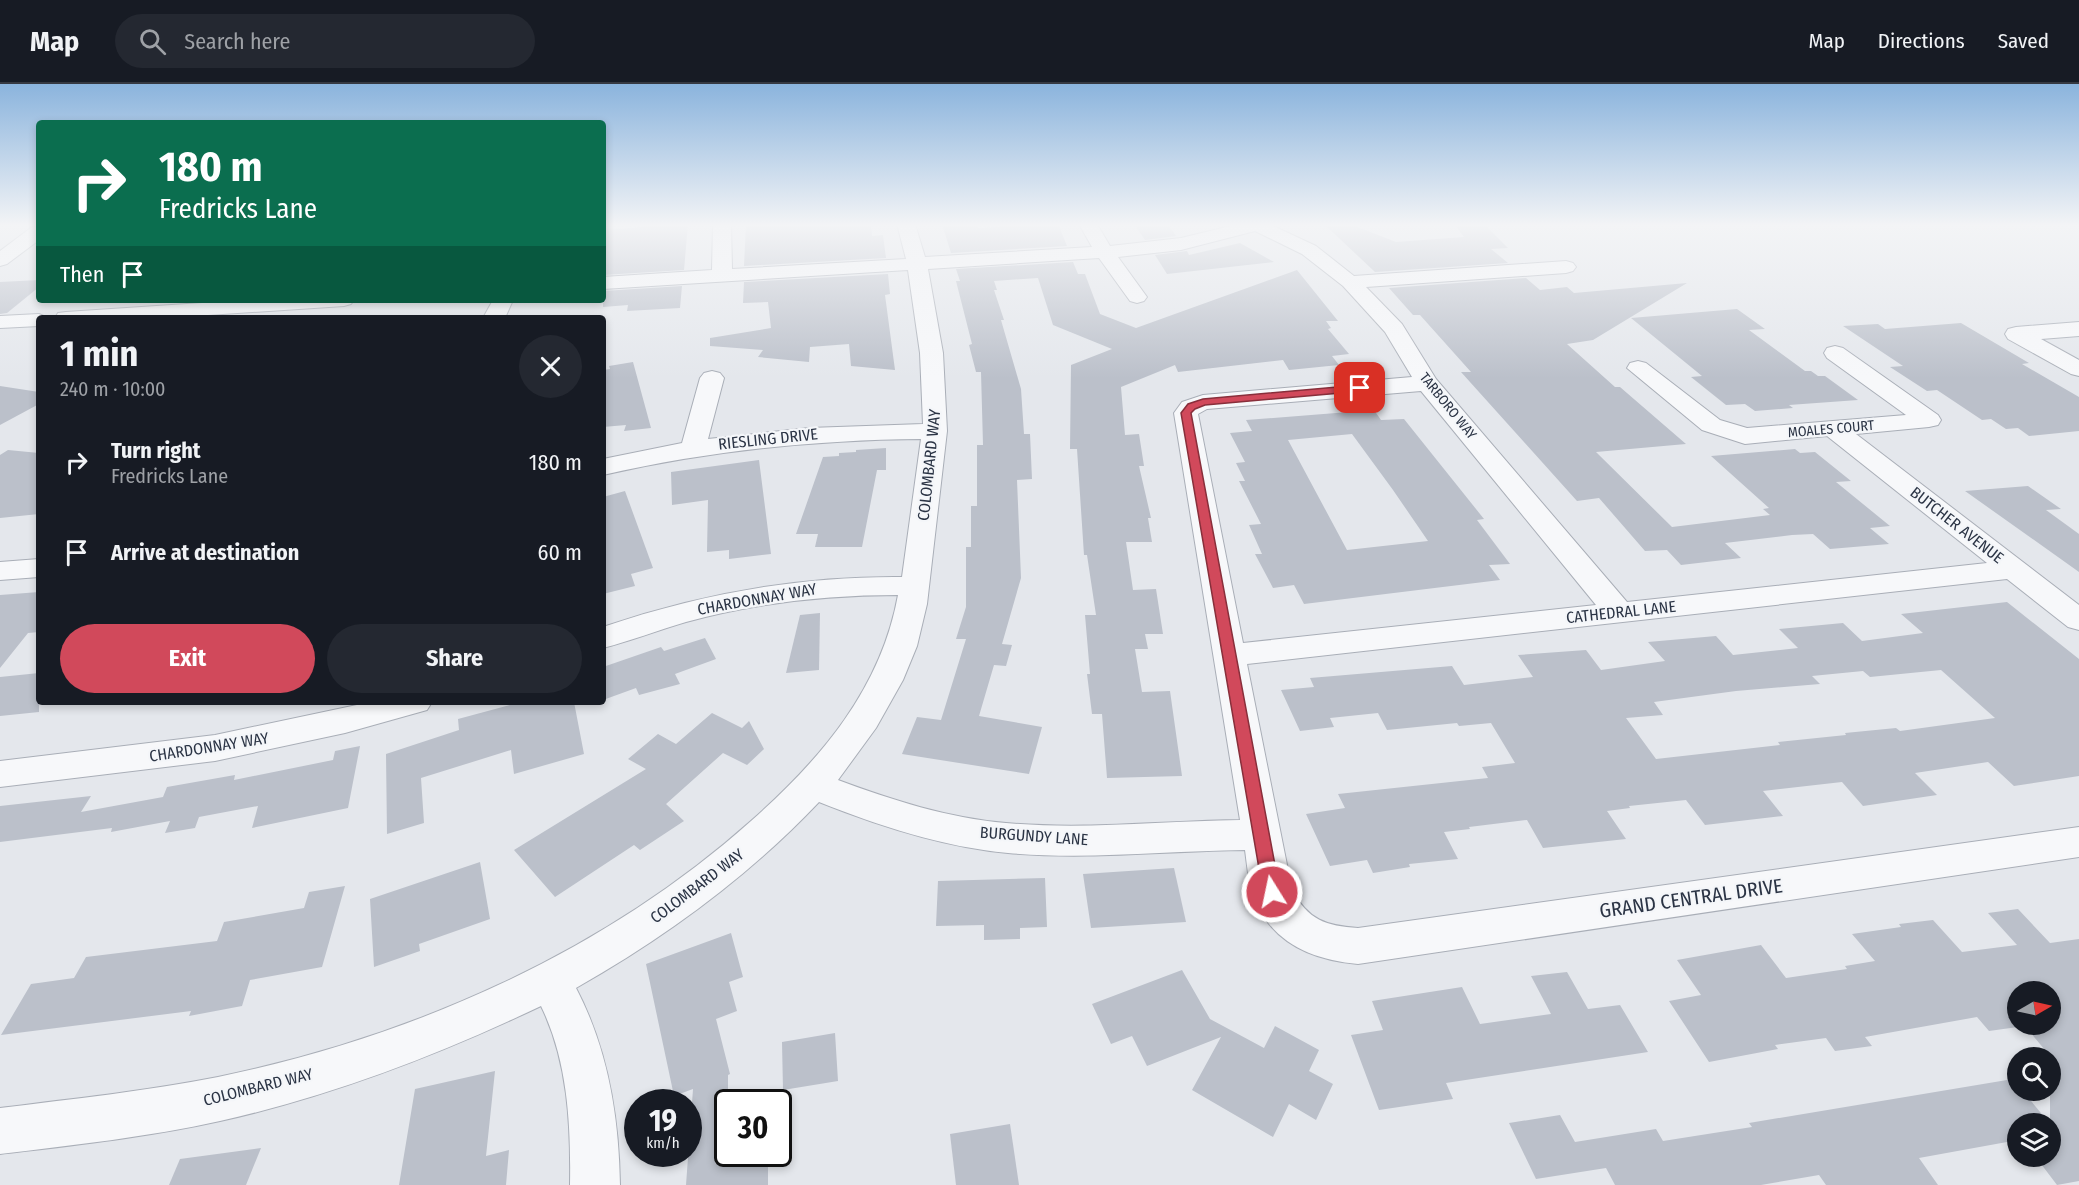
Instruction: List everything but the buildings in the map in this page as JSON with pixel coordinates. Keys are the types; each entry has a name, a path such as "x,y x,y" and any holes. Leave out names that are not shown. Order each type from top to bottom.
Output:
{"street":[{"path":"606,283 716,275"},
{"name":"COLOMBARD WAY","path":"0,1131 136,1113 258,1089 368,1057 477,1016 550,980 633,933 699,888 765,834 814,785 853,736 876,700 897,659 909,621 935,431 935,400 920,275"},
{"path":"1121,275 1137,297"},
{"name":"TARBORO WAY","path":"1342,275 1394,329 1427,383 1619,612"},
{"path":"1350,282 1445,275"},
{"path":"112,315 298,303"},
{"path":"0,322 36,320"},
{"path":"2079,329 2016,334 2079,369"},
{"name":"MOALES COURT","path":"1638,368 1711,425 1731,433 1756,436 1929,420 1834,353"},
{"path":"693,448 712,378"},
{"path":"1262,835 1185,419 1186,413 1191,406 1203,402 1427,383"},
{"name":"BUTCHER AVENUE","path":"1835,430 2079,620"},
{"name":"RIESLING DRIVE","path":"606,466 693,448 817,433 935,431"},
{"path":"0,571 36,568"},
{"name":"CATHEDRAL LANE","path":"1229,655 2014,569"},
{"name":"CHARDONNAY WAY","path":"606,637 661,618 763,594 870,585 915,586"},
{"name":"CHARDONNAY WAY","path":"0,774 215,748 345,721 404,705"},
{"name":"BURGUNDY LANE","path":"814,785 862,805 913,820 1007,838 1077,841 1262,835"},
{"name":"GRAND CENTRAL DRIVE","path":"1262,835 1272,892 1281,911 1304,934 1332,945 1358,946 2073,850"},
{"path":"550,980 572,1027 589,1093 596,1160 595,1185"}],"route":[{"path":"1272,892 1185,419 1186,413 1191,406 1203,402 1360,388"}]}
